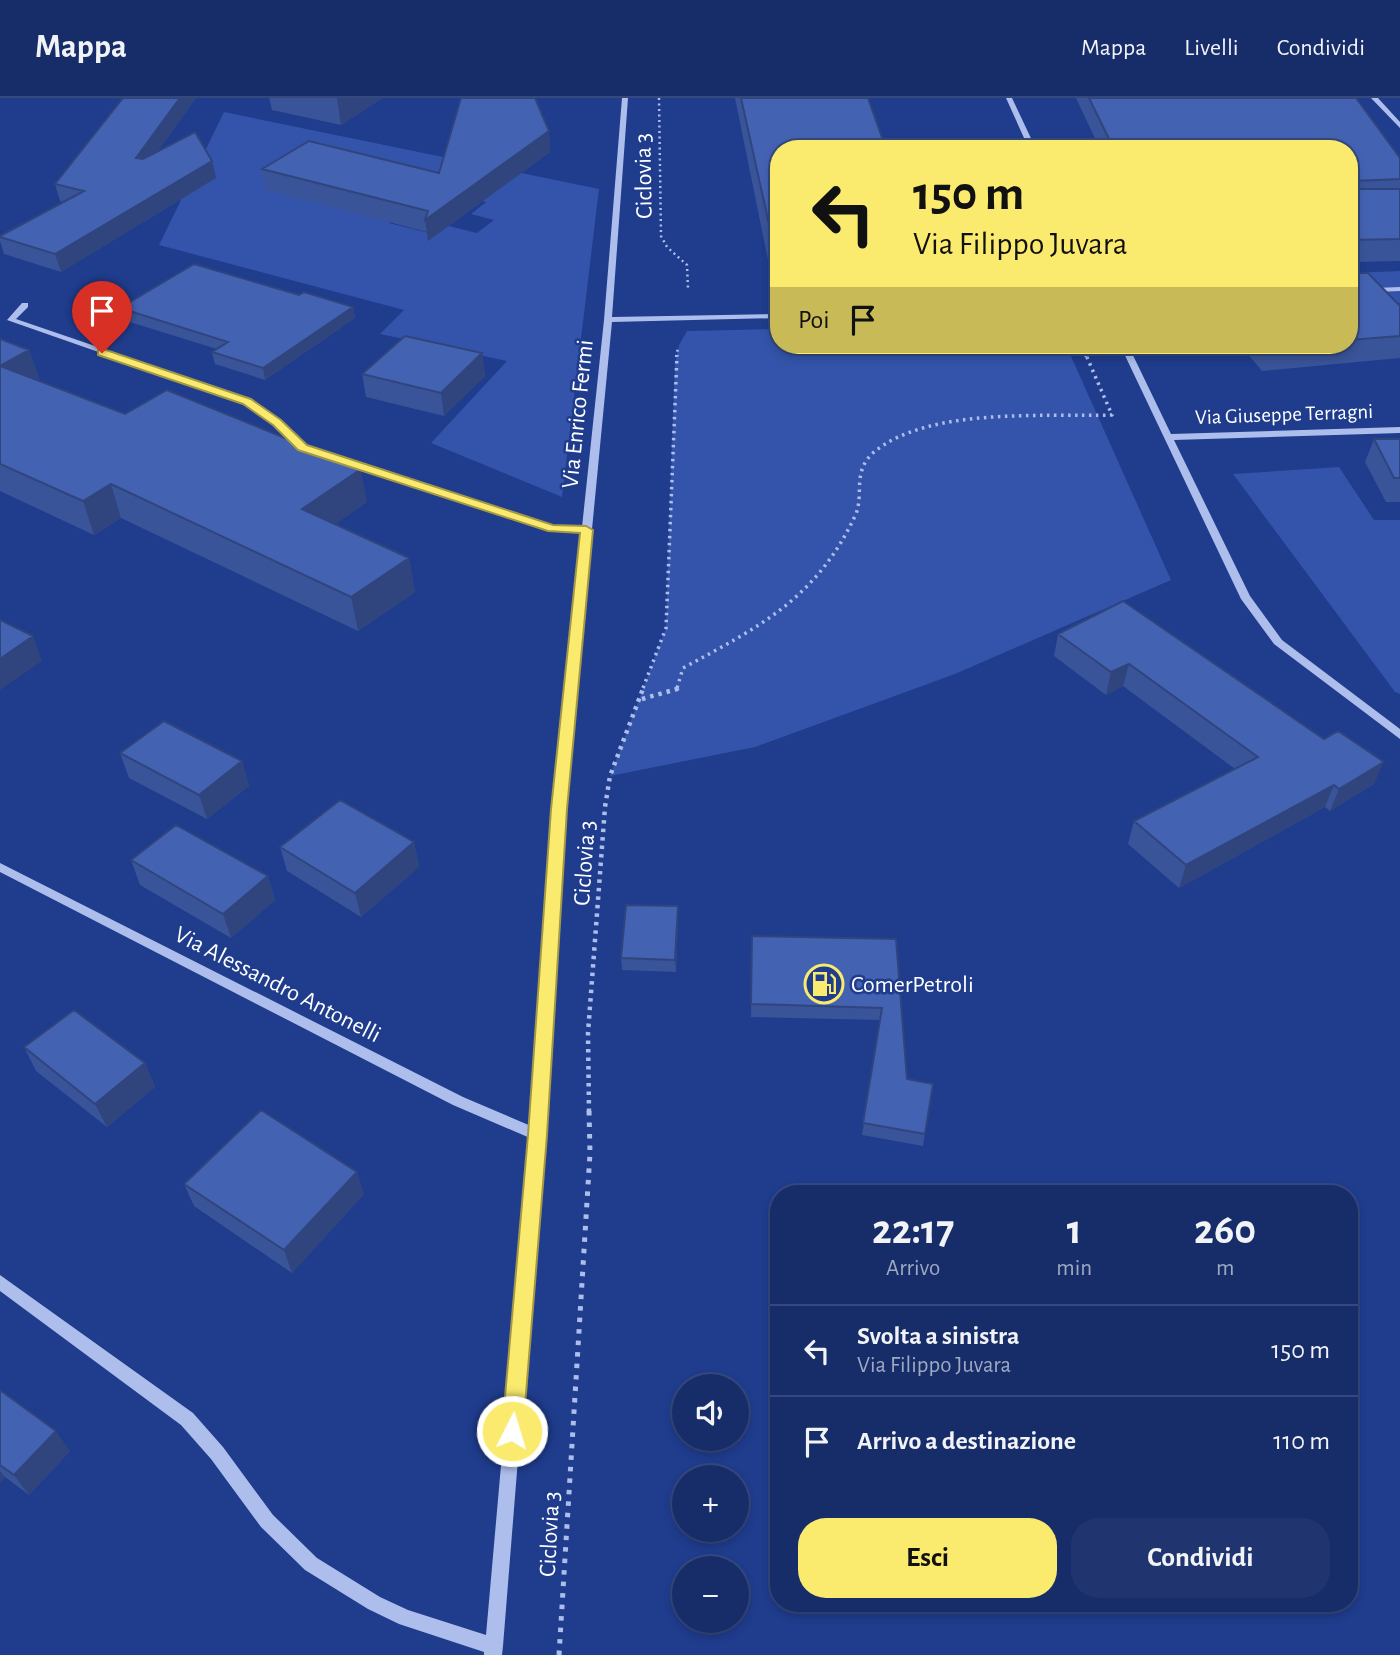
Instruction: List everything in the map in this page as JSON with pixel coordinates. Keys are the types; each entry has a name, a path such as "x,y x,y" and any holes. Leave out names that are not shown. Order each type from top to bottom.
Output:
{"street":[{"name":"Via Enrico Fermi","path":"494,1651 537,1135 559,809 608,320 625,98"},
{"path":"1009,98 1029,140"},
{"path":"1374,98 1400,126"},
{"path":"1358,291 1400,289"},
{"path":"25,305 10,320 247,401 277,422 303,448 552,528 586,530"},
{"path":"608,320 770,316"},
{"name":"Via Giuseppe Terragni","path":"1128,354 1245,597 1278,642 1400,735"},
{"name":"Via Giuseppe Terragni","path":"1170,438 1400,430"},
{"name":"Via Alessandro Antonelli","path":"0,866 458,1101 537,1135"},
{"path":"0,1282 187,1419 217,1453 267,1521 312,1564 374,1603 405,1618 494,1651"}],"path":[{"name":"Ciclovia 3","path":"559,1655 590,1153 588,1033 605,807 610,776 666,628 675,364 679,345 687,331 688,319 687,265 667,247 661,236 659,98"},
{"path":"641,699 677,689 683,668 755,629 799,597 843,541 857,512 859,474 873,453 923,426 952,420 1112,415 1085,354"}],"shaded area":[{"path":"224,112 599,189 562,497 431,443 507,361 380,334 404,310 159,245","holes":["457,195 486,202 471,214 494,220 477,233 445,225 433,234 389,223 404,212"]},
{"path":"1400,271 1400,303 1358,305 1358,273"},
{"path":"770,329 770,354 1070,354 1171,580 955,674 755,747 610,776 666,628 675,364 679,345 687,331"},
{"path":"1339,467 1374,520 1400,520 1400,694 1395,692 1233,474"}],"building":[{"path":"123,98 180,98 136,158 143,159 195,132 212,161 55,254 0,237 84,191 55,184"},
{"path":"461,98 535,98 549,131 425,220 428,211 262,169 309,141 439,173"},
{"path":"741,98 868,98 883,140 770,140 770,228"},
{"path":"1089,98 1356,98 1400,158 1400,179 1358,181 1358,140 1110,140"},
{"path":"1358,189 1400,189 1400,239 1358,240"},
{"path":"194,264 299,295 304,292 353,307 263,368 212,352 228,342 120,308"},
{"path":"1358,273 1368,273 1400,306 1400,336 1358,339"},
{"path":"405,336 482,353 441,393 362,374"},
{"path":"0,339 29,350 0,366"},
{"path":"0,366 125,414 167,390 361,469 302,509 409,558 351,597 111,484 83,501 0,464"},
{"path":"1374,439 1400,439 1400,478 1394,478"},
{"path":"1123,601 1324,739 1338,731 1384,762 1339,789 1334,785 1186,865 1134,821 1258,757 1129,664 1111,672 1058,634"},
{"path":"0,620 33,636 0,659"},
{"path":"164,721 242,761 199,795 120,753"},
{"path":"340,800 414,842 355,893 280,847"},
{"path":"176,825 268,876 223,914 131,860"},
{"path":"626,905 678,906 675,960 621,958"},
{"path":"752,936 896,939 907,1079 933,1084 925,1134 863,1123 882,1008 751,1004"},
{"path":"74,1010 145,1063 95,1104 24,1047"},
{"path":"261,1110 357,1172 284,1250 184,1184"},
{"path":"0,1390 56,1431 14,1475 0,1465"}],"place":[{"name":"ComerPetroli","path":"824,984"}],"route":[{"path":"102,353 247,401 277,422 303,448 552,528 586,530 559,809 537,1135 512,1431"}]}
